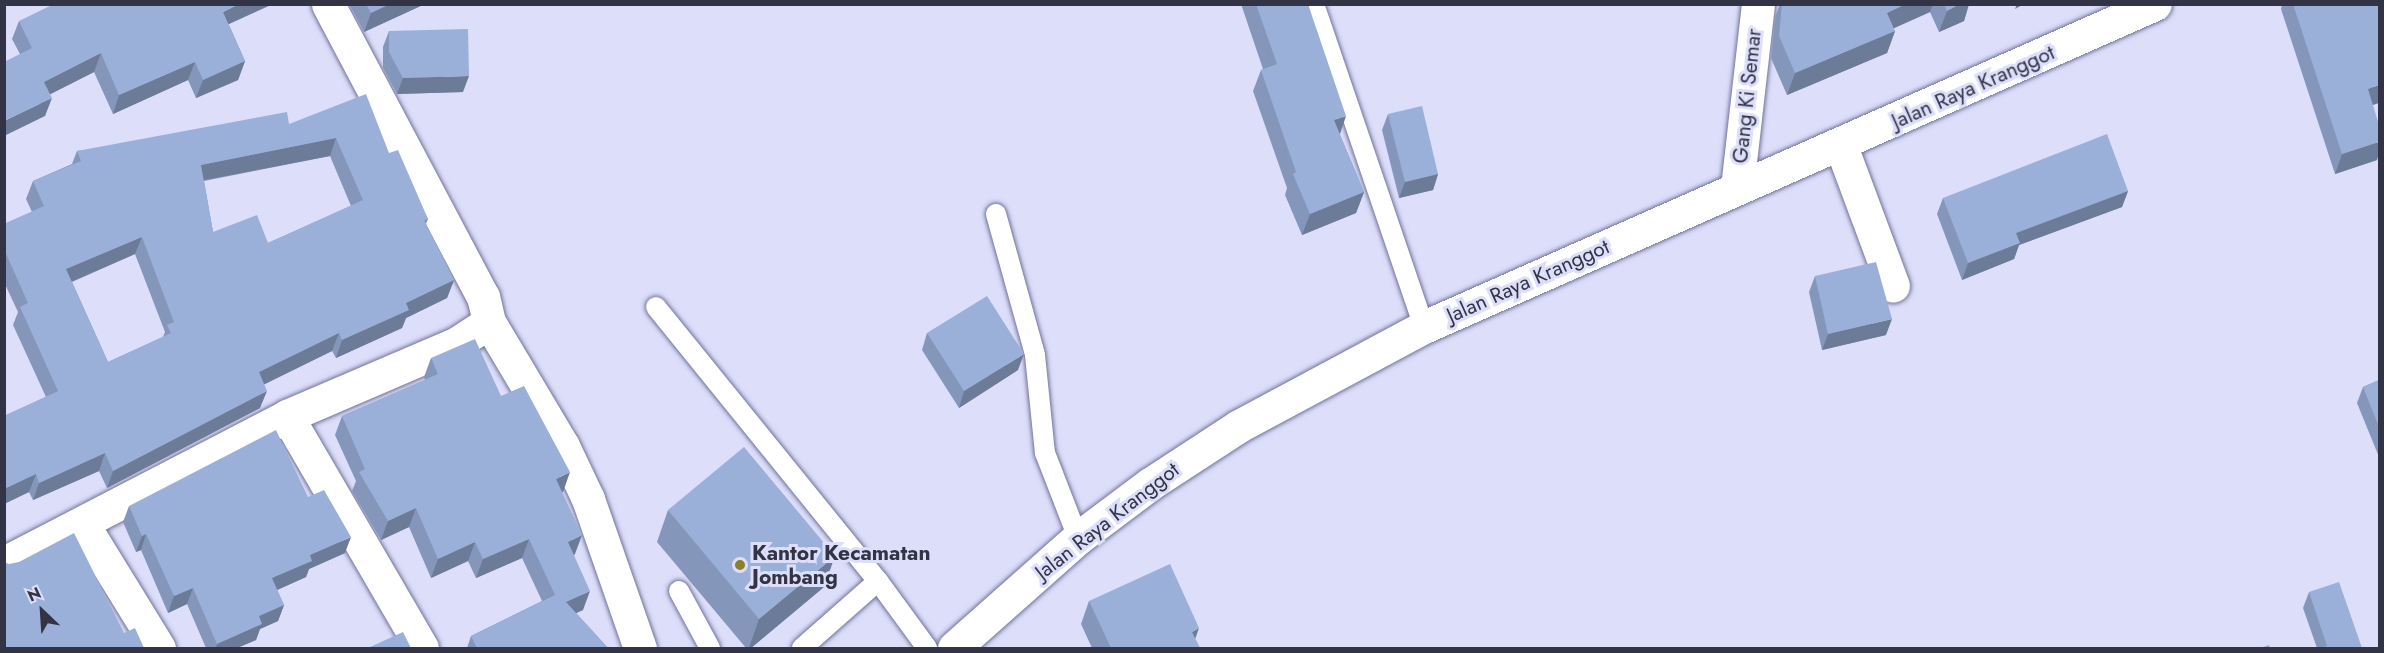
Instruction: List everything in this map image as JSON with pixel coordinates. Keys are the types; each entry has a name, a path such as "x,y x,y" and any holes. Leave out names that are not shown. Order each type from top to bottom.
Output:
{"street":[{"path":"328,4 483,297 489,322 563,446 583,488 640,648"},
{"name":"Gang Ki Semar","path":"1737,188 1758,4"},
{"name":"Jalan Raya Kranggot","path":"954,648 1078,538 1196,452 1424,327 1737,188 1841,146 2155,4"},
{"path":"1841,146 1893,286"},
{"path":"4,563 287,416 457,343 489,322"},
{"path":"287,416 422,648"},
{"path":"82,523 159,648"}],"lane":[{"path":"1314,4 1424,327"},
{"path":"996,214 1035,355 1045,453 1078,538"},
{"path":"656,307 879,581 927,648"},
{"path":"802,648 879,581"},
{"path":"678,591 710,648"}],"building":[{"path":"54,4 239,4 223,12 245,61 203,80 195,62 119,95 101,53 44,82 52,98 4,121 4,62 32,48 19,21"},
{"path":"366,4 390,4 371,13"},
{"path":"1256,4 1308,4 1346,116 1334,120 1364,192 1310,214 1293,174 1296,172 1261,70 1277,64"},
{"path":"1782,4 1906,4 1887,13 1895,31 1795,73 1779,36"},
{"path":"1944,4 1960,4 1947,11"},
{"path":"2293,4 2379,4 2379,85 2368,89 2379,125 2379,142 2342,154"},
{"path":"468,29 469,76 403,78 389,52 389,31"},
{"path":"366,94 389,153 398,150 428,219 424,220 454,280 406,303 409,310 342,340 339,333 259,372 267,391 113,471 105,453 39,483 36,474 4,489 4,416 58,391 20,307 28,303 4,249 4,224 44,206 33,181 81,161 77,151 287,112 289,124","holes":["336,138 363,200 268,243 257,215 213,232 201,165","142,237 174,322 167,325 171,333 108,362 66,269"]},
{"path":"1422,106 1438,174 1405,182 1388,114"},
{"path":"2107,134 2128,191 2016,233 2020,243 1968,263 1943,198"},
{"path":"1876,262 1892,319 1828,334 1815,276"},
{"path":"987,296 1024,354 964,391 927,333"},
{"path":"475,339 501,396 524,386 570,472 556,479 582,535 568,542 590,591 566,602 608,648 477,648 471,636 555,595 529,539 483,559 475,542 438,559 416,508 388,521 359,472 365,469 342,416 438,374 431,358"},
{"path":"2379,380 2379,427 2363,387"},
{"path":"276,430 308,497 324,490 351,537 310,555 312,561 272,578 284,605 259,616 262,624 217,644 193,588 174,596 146,534 142,536 129,506"},
{"name":"Kantor Kecamatan Jombang","path":"744,447 835,556 759,619 668,510"},
{"path":"74,533 124,633 135,628 144,648 4,648 4,562 9,564 19,562"},
{"path":"1170,564 1199,628 1192,632 1200,648 1111,648 1089,601"},
{"path":"2339,582 2362,648 2320,648 2327,646 2309,592"},
{"path":"403,632 411,648 368,648"}],"place":[{"name":"Kantor Kecamatan Jombang","path":"740,565"}]}
